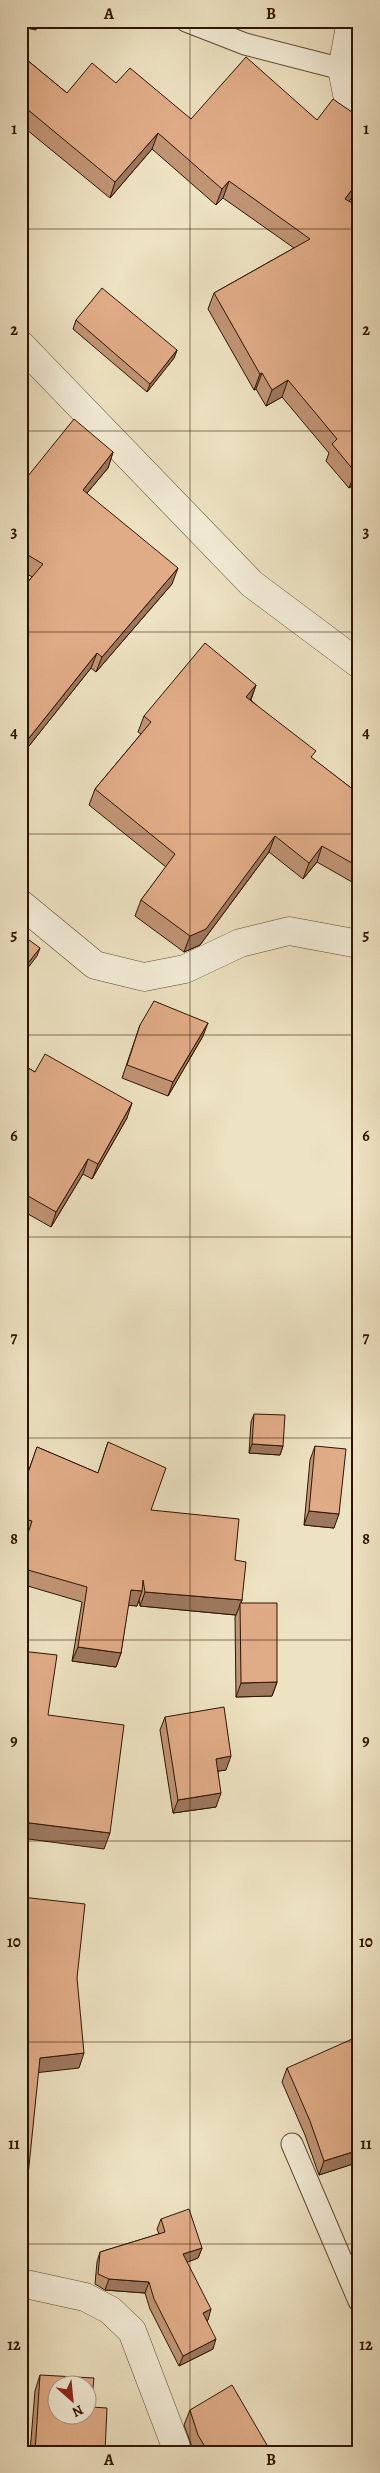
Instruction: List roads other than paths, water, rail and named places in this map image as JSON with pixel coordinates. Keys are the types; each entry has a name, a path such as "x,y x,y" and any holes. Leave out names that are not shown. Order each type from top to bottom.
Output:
{"street":[{"path":"351,21 342,69 350,109 359,115"},
{"path":"21,345 252,584 359,664"},
{"path":"21,904 95,965 144,977 185,969 240,943 289,931 359,944"},
{"path":"21,2283 85,2297 110,2310 132,2331 178,2452"}],"lane":[{"path":"186,21 245,44 342,69"},
{"path":"292,2144 359,2301"}]}
